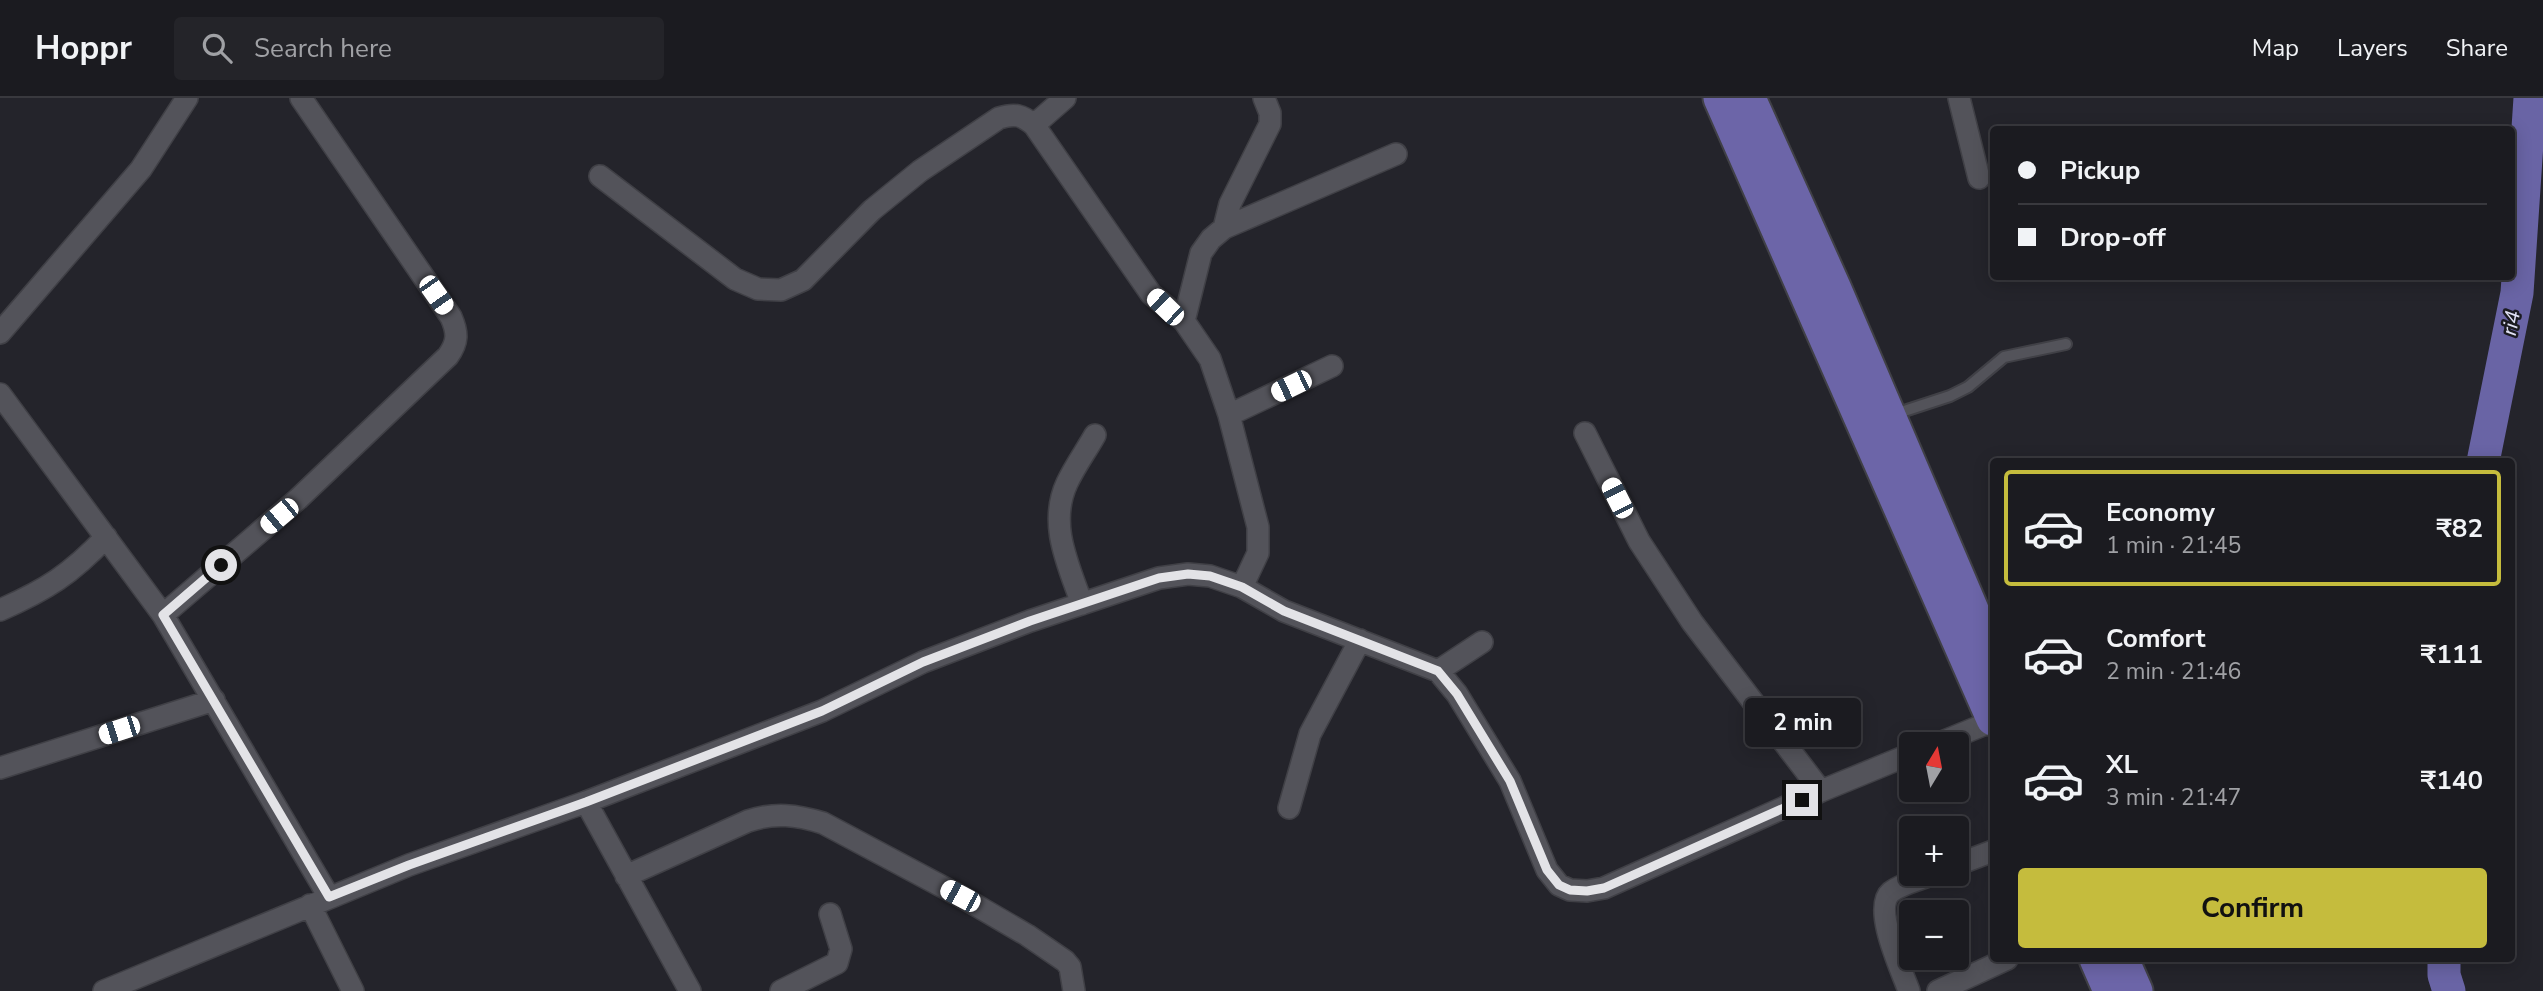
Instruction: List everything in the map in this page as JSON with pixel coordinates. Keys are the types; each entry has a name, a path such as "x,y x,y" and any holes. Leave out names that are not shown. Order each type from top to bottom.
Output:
{"main road":[{"path":"1720,98 1990,713"},
{"path":"1749,98 1990,652"},
{"path":"2097,962 2110,991"},
{"path":"2123,962 2136,991"}],"street":[{"path":"0,333 141,169 187,98"},
{"path":"163,615 298,499 448,356 456,344 457,330 452,317 301,98"},
{"path":"1034,125 1065,98"},
{"path":"1224,228 1230,204 1270,124 1270,113 1264,98"},
{"path":"1959,98 1979,178"},
{"path":"600,176 735,279 758,289 781,290 803,280 872,210 919,171 999,118 1012,113 1023,116 1034,125 1151,294 1184,321 1210,359 1229,415 1258,527 1258,553 1242,587"},
{"path":"1184,321 1201,253 1211,239 1224,228 1396,154"},
{"path":"1229,415 1332,366"},
{"path":"0,394 163,615 214,700 320,901 353,991"},
{"path":"1585,433 1639,541 1692,622 1821,791"},
{"path":"1082,604 1062,548 1058,526 1060,505 1067,484 1095,435"},
{"path":"0,610 33,596 60,580 106,537"},
{"path":"104,991 409,865 586,802 822,711 923,662 1159,578 1188,574 1210,576 1242,587 1284,611 1438,671 1457,694 1510,781 1547,870 1559,885 1570,890 1604,888 1899,759"},
{"path":"1289,808 1310,734 1360,640"},
{"path":"1438,671 1482,642"},
{"path":"0,768 214,700"},
{"path":"1965,732 1990,721"},
{"path":"586,802 690,991"},
{"path":"626,876 748,821 764,816 801,816 823,823 1027,935 1065,961 1070,967 1074,991"},
{"path":"1969,860 1990,852"},
{"path":"1903,886 1888,894 1885,901 1888,932 1909,991"},
{"path":"781,991 837,963 841,949 830,914"},
{"path":"1938,991 2001,962"}],"lane":[{"path":"1889,415 1950,396 1968,387 2004,357 2066,344"}],"waterway":[{"name":"ri4","path":"2484,458 2517,293 2530,98"},
{"name":"ri4","path":"2444,962 2444,975 2449,991"}],"route":[{"path":"221,565 163,615 329,897 822,711 923,662 1030,621 1159,578 1188,574 1210,576 1242,587 1284,611 1438,671 1457,694 1510,781 1547,870 1559,885 1570,890 1604,888 1802,800"}]}
